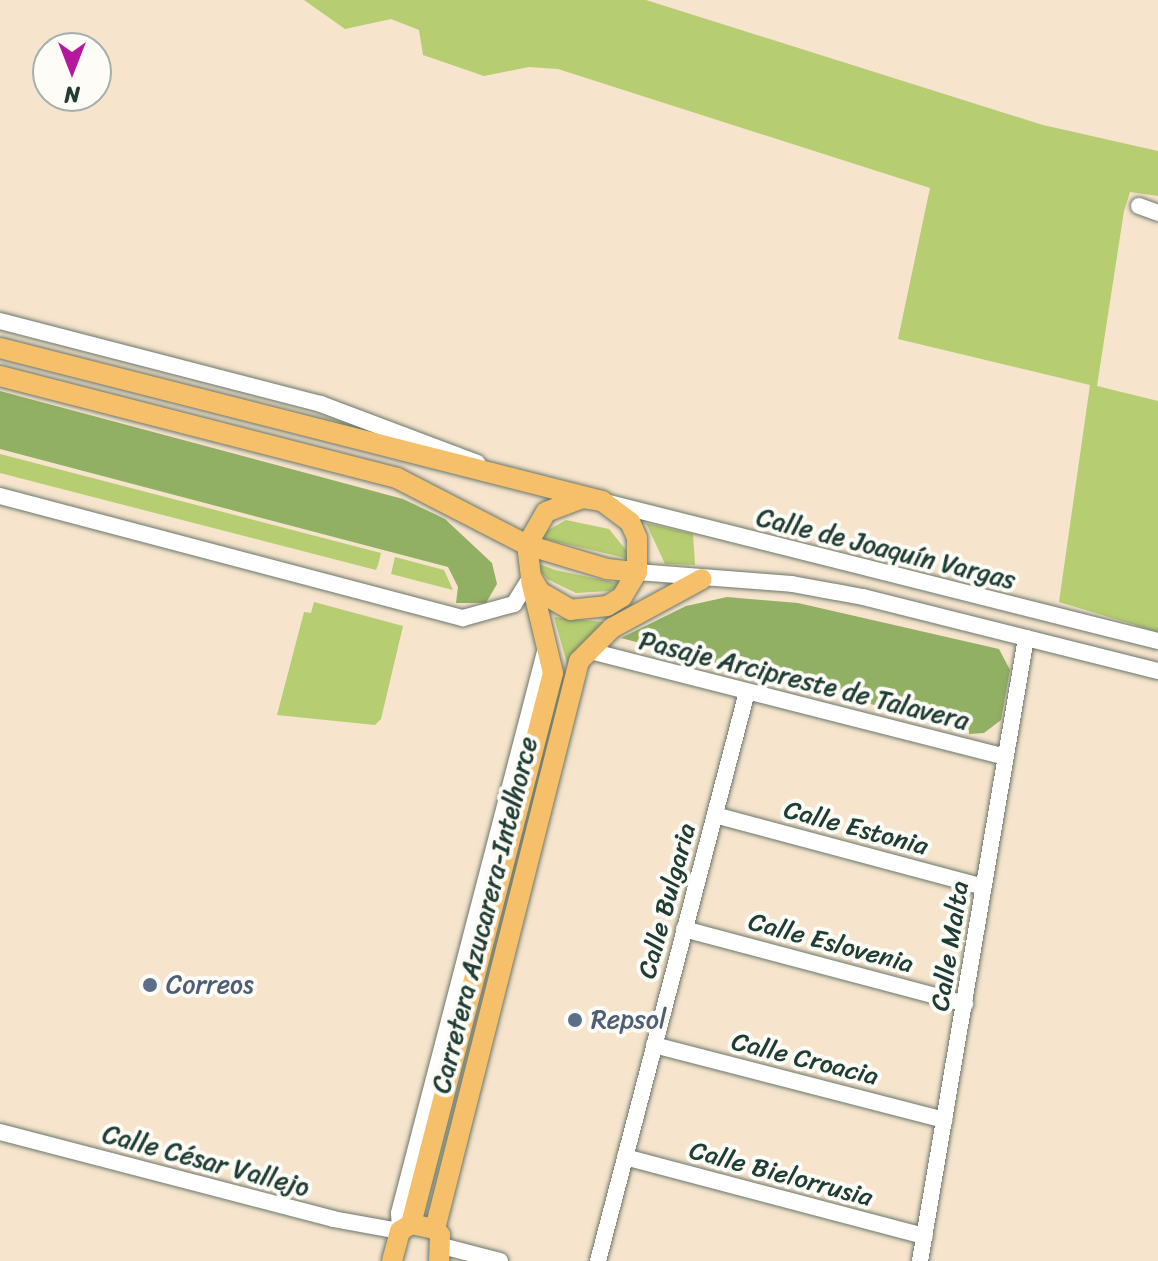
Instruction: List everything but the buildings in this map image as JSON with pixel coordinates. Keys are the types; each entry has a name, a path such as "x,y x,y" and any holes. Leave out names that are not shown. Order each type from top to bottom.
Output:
{"main road":[{"path":"0,348 602,501 630,522 637,538 637,572 607,569 527,545 397,478 0,376"},
{"path":"527,545 546,512 573,500 602,501"},
{"name":"Carretera Azucarera-Intelhorce","path":"392,1261 406,1228 553,673 531,577 527,545"},
{"name":"Carretera Azucarera-Intelhorce","path":"612,628 622,597 637,572"},
{"path":"531,577 540,592 571,610 589,611 622,597"},
{"name":"Carretera Azucarera-Intelhorce","path":"438,1245 579,661 612,628 702,579"},
{"path":"406,1228 438,1245"}],"street":[{"path":"1139,206 1158,213"},
{"path":"0,321 321,404 439,445 500,474"},
{"path":"0,496 463,618 514,604 531,577"},
{"name":"Calle de Joaquín Vargas","path":"602,501 1158,641"},
{"name":"Calle de Joaquín Vargas","path":"637,572 792,584 1158,671"},
{"name":"Calle Malta","path":"920,1261 1026,638"},
{"name":"Pasaje Arcipreste de Talavera","path":"590,651 1006,757"},
{"name":"Calle Bulgaria","path":"598,1261 747,692"},
{"name":"Calle Estonia","path":"715,815 984,887"},
{"name":"Calle Eslovenia","path":"684,929 965,1004"},
{"name":"Calle Croacia","path":"654,1045 944,1120"},
{"name":"Calle César Vallejo","path":"0,1132 333,1219 406,1228"},
{"name":"Calle Bielorrusia","path":"625,1157 925,1236"},
{"path":"438,1245 500,1261"}],"green space":[{"path":"304,0 646,0 1043,125 1158,151 1158,196 1130,192 1124,211 1097,386 1158,401 1158,632 1059,602 1090,385 898,339 930,188 558,69 529,67 484,76 423,55 419,30 391,19 345,29"},
{"path":"0,391 403,499 445,519 492,563 497,584 486,603 456,603 458,587 448,567 0,449"},
{"path":"0,454 381,553 378,565 376,570 0,473"},
{"path":"566,520 609,529 634,560 536,537"},
{"path":"646,523 693,534 695,565 665,564"},
{"path":"395,557 444,570 453,590 391,574"},
{"path":"532,561 555,570 622,584 609,591 576,593 547,579"},
{"path":"727,597 798,603 999,649 1010,670 1001,720 984,733 969,734 969,730 621,638 686,606"},
{"path":"314,602 403,626 381,719 375,725 277,715 304,612 311,613"},
{"path":"554,617 603,622 572,655 568,667"}],"place":[{"name":"Correos","path":"150,985"},
{"name":"Repsol","path":"575,1020"}]}
